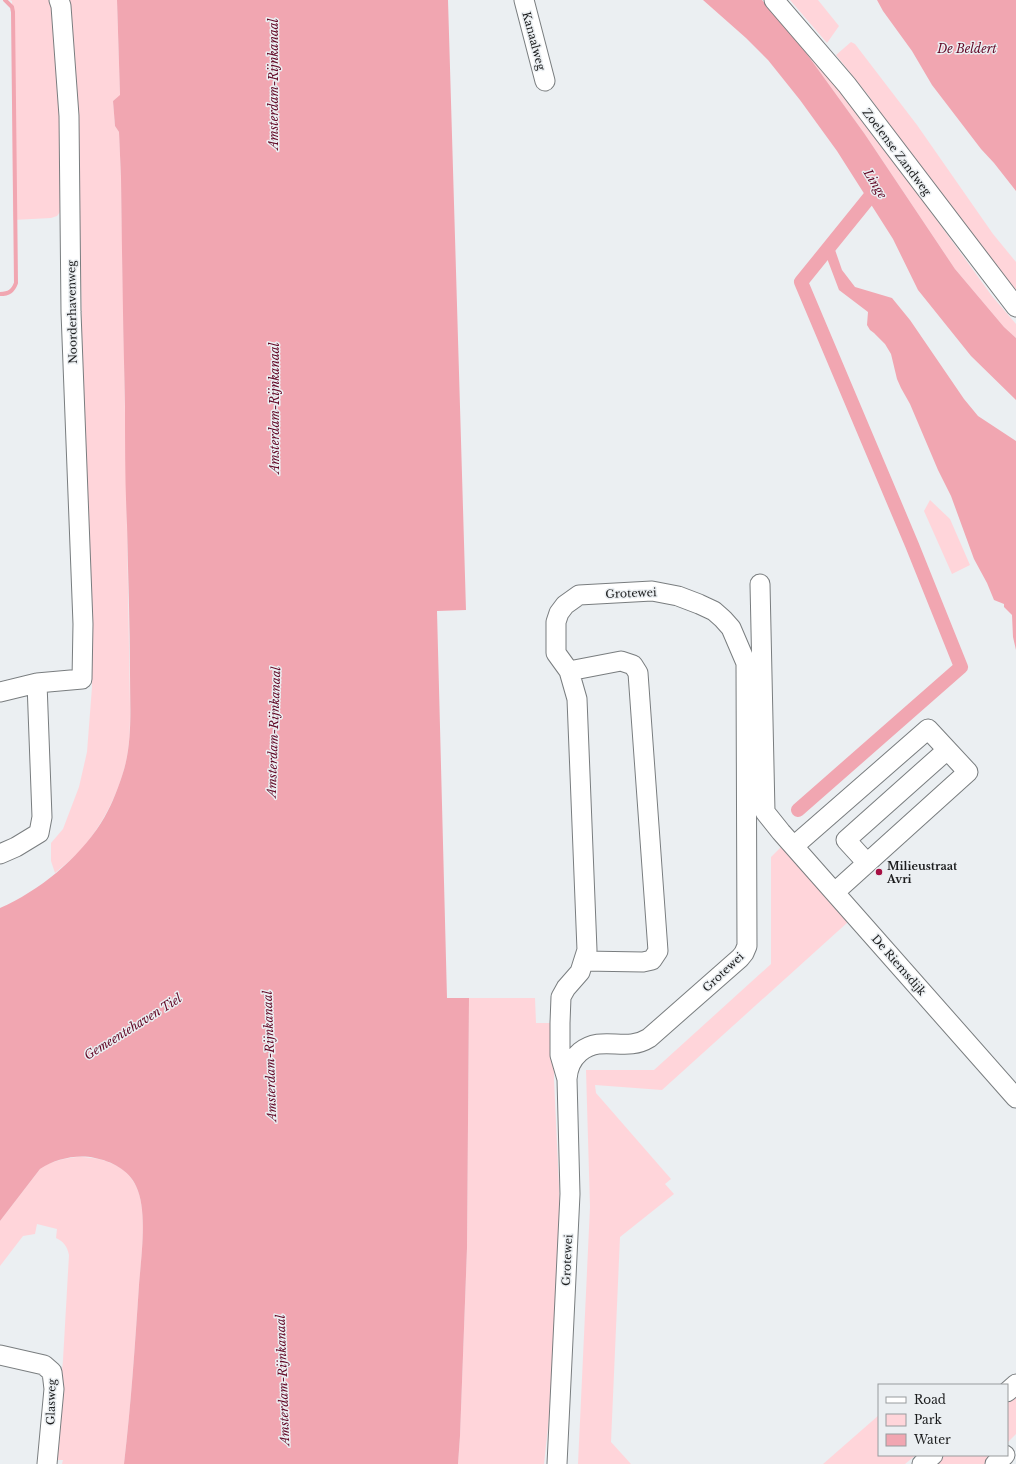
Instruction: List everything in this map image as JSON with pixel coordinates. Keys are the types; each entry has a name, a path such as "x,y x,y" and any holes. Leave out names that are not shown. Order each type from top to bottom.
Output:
{"street":[{"name":"Noorderhavenweg","path":"37,683 82,679 83,624 72,320 69,116 61,6 59,0"},
{"name":"Kanaalweg","path":"524,0 545,81"},
{"name":"Zoelense Zandweg","path":"774,0 847,85 1016,307"},
{"name":"De Riemsdijk","path":"760,584 765,812 1016,1098"},
{"name":"Grotewei","path":"557,1464 570,1194 568,1068 577,1055 585,1048 593,1045 630,1045 641,1043 744,953 748,938 746,662 731,628 714,611 678,596 652,591 579,595 564,605 556,622 556,653 569,671"},
{"path":"567,1079 560,1055 561,998 566,988 580,972 587,950 577,699 569,671 622,661 633,664 638,673 658,952 652,960 643,962 584,961"},
{"path":"0,692 37,683 42,817 39,833 16,847 0,854"},
{"path":"794,846 928,729 968,772 835,892"},
{"path":"867,864 846,840 947,750"},
{"path":"560,1023 571,1036 593,1045"},
{"name":"Glasweg","path":"0,1355 44,1365 52,1372 54,1389 47,1464"},
{"path":"1008,1391 1016,1384"},
{"path":"1008,1452 1016,1445"},
{"path":"922,1464 932,1456"},
{"path":"995,1464 1004,1456"}],"green space":[{"path":"10,0 52,0 59,83 63,208 57,216 51,218 13,220 12,1"},
{"path":"68,0 117,0 120,96 113,101 115,126 119,132 121,178 130,721 126,762 114,798 102,821 88,841 71,860 55,873 51,861 51,843 63,829 79,787 87,752 92,687 84,434 78,128"},
{"path":"790,0 818,0 839,26 827,43"},
{"path":"851,42 855,44 917,125 993,234 1016,262 1016,296 924,174 868,95 836,55"},
{"path":"804,50 827,75 899,168 992,296 1016,324 1016,338 1004,327 955,269 864,133"},
{"path":"930,500 950,519 970,565 952,574 924,511"},
{"path":"781,847 848,922 662,1090 595,1085 596,1093 671,1179 665,1184 674,1194 620,1237 611,1442 631,1464 578,1464 590,1207 586,1070 654,1070 771,964 771,857"},
{"path":"469,998 535,998 536,1023 554,1023 554,1080 560,1207 552,1390 544,1464 458,1464 467,1248"},
{"path":"77,1157 102,1160 111,1163 125,1172 136,1186 140,1196 142,1208 143,1235 131,1397 124,1464 62,1464 63,1460 54,1460 63,1360 69,1255 65,1245 56,1238 57,1229 37,1224 35,1234 23,1236 0,1266 0,1221 40,1169 53,1162"},
{"path":"1016,1392 1016,1434 1008,1442 1008,1399"},
{"path":"878,1416 878,1456 915,1456 905,1464 823,1464"},
{"path":"944,1456 993,1456 984,1464 935,1464"}],"water":[{"path":"117,0 448,0 466,610 437,611 447,998 469,998 467,1248 458,1464 124,1464 133,1375 143,1234 140,1196 133,1180 119,1167 107,1161 95,1158 74,1157 52,1162 40,1169 0,1221 0,908 29,893 56,873 92,836 101,823 113,800 126,764 128,751 130,713 130,637 125,480 121,178 119,132 115,126 113,101 120,95"},
{"name":"Linge","path":"703,0 762,0 779,18 864,133 955,269 1004,327 1016,338 1016,400 971,356 918,290 893,239 837,151 800,100 768,60 746,38"},
{"name":"De Beldert","path":"877,0 1016,0 1016,191 981,149 932,85 912,51 883,11"},
{"path":"833,244 842,270 855,287 892,298 910,320 964,399 978,416 1016,441 1016,650 1013,637 1012,615 1004,607 1004,604 994,600 974,559 951,496 938,470 910,404 897,379 891,354 885,344 870,330 867,325 868,312 839,290 825,253"}],"waterway":[{"path":"0,294 10,292 16,283 13,12 12,7 5,0"},
{"name":"Linge","path":"798,810 961,667 912,545 801,282 877,188"}],"place":[{"name":"Milieustraat Avri","path":"879,872"}],"water label":[{"name":"Amsterdam-Rijnkanaal","path":"274,84"},
{"name":"Amsterdam-Rijnkanaal","path":"275,408"},
{"name":"Amsterdam-Rijnkanaal","path":"274,732"},
{"name":"Gemeentehaven Tiel","path":"133,1027"},
{"name":"Amsterdam-Rijnkanaal","path":"270,1056"},
{"name":"Amsterdam-Rijnkanaal","path":"283,1380"}]}
